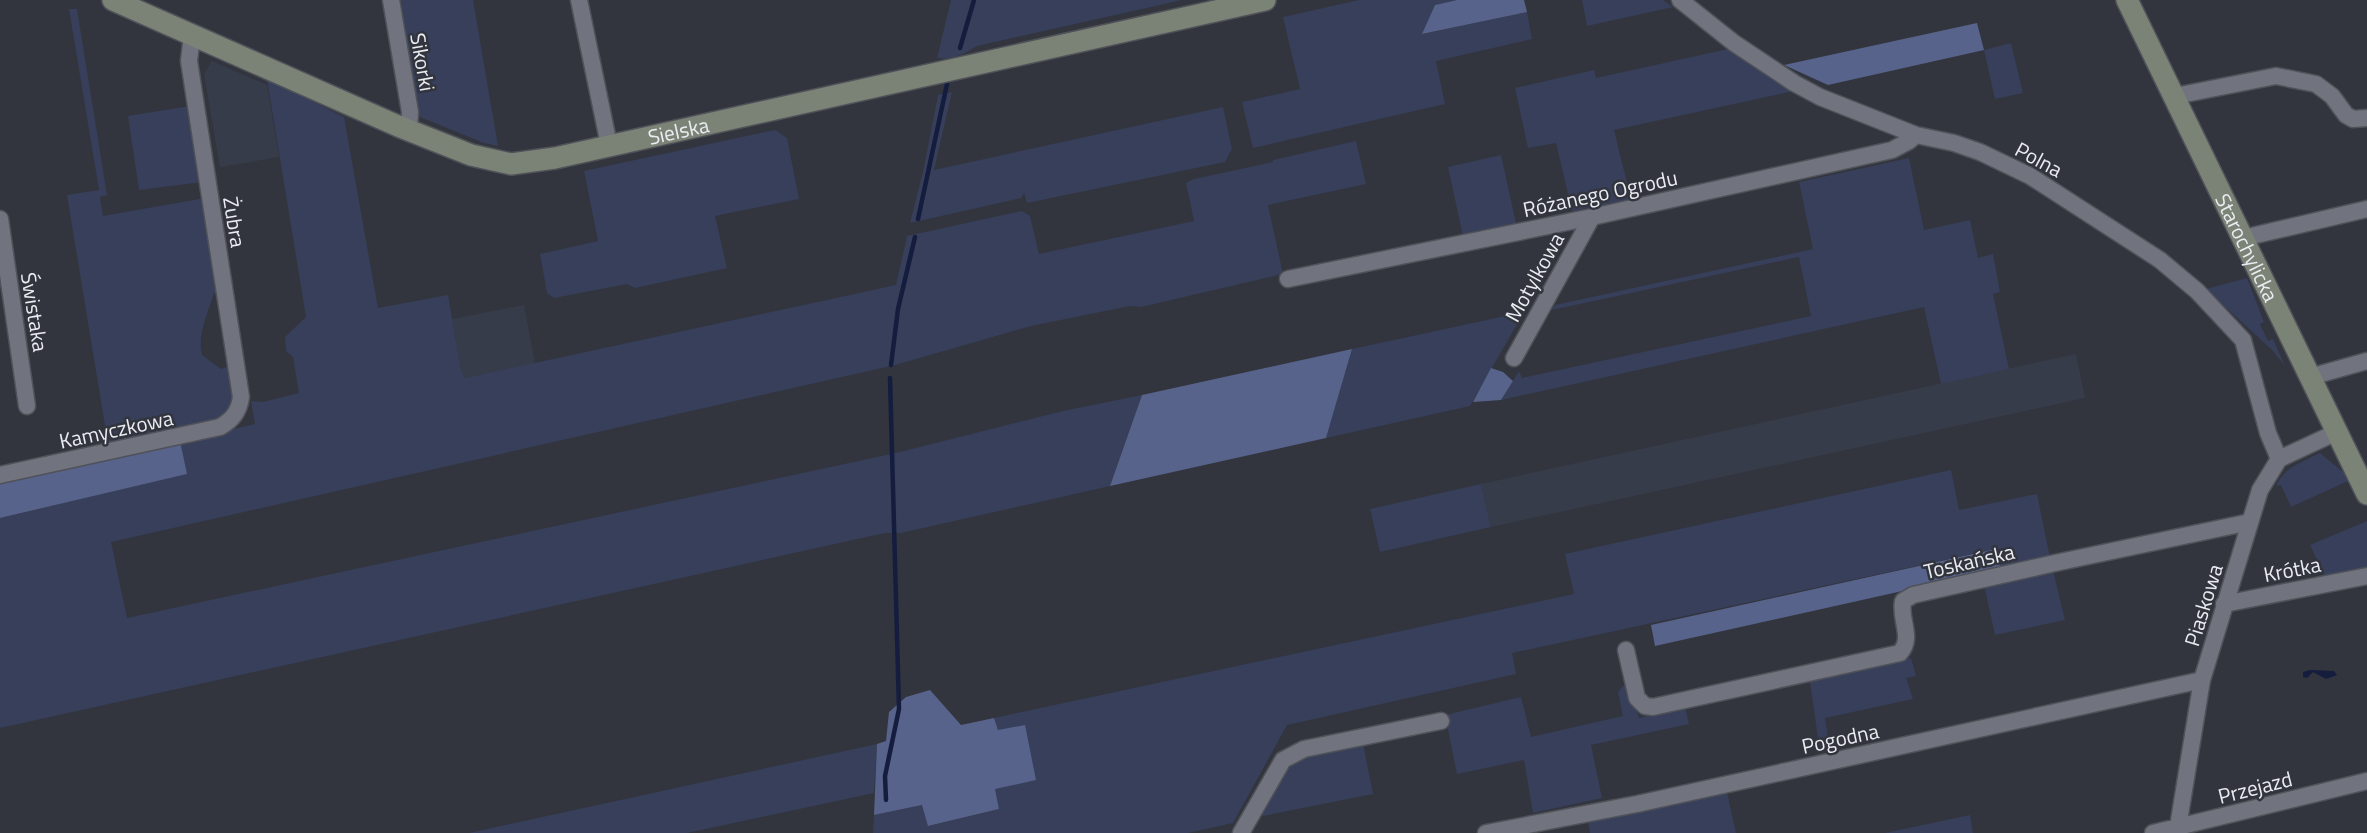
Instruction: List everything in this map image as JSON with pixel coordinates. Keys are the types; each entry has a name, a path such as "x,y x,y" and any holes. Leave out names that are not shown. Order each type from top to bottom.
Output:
{"street":[{"name":"Sielska","path":"113,0 409,130 471,155 504,163 527,163 1265,0"},
{"name":"Sikorki","path":"390,0 410,112 409,130"},
{"path":"579,0 608,145"},
{"name":"Polna","path":"1680,0 1734,43 1794,83 1820,97 1916,135 1980,152 2030,176 2160,260 2197,291 2243,340 2268,433 2279,459"},
{"name":"Starochylicka","path":"2127,0 2367,494"},
{"name":"Żubra","path":"192,36 188,61 242,397 236,414"},
{"path":"2175,96 2276,76 2316,84 2332,96 2346,115 2359,120 2367,118"},
{"name":"Różanego Ogrodu","path":"1288,279 1892,150 1903,146 1916,135"},
{"path":"2243,238 2367,209"},
{"name":"Motylkowa","path":"1514,358 1592,216"},
{"name":"Świstaka","path":"0,219 27,406"},
{"path":"2310,377 2367,361"},
{"name":"Kamyczkowa","path":"0,475 220,427 236,414"},
{"path":"2279,459 2337,432"},
{"name":"Piaskowa","path":"2177,831 2202,680 2264,481 2279,459"},
{"name":"Toskańska","path":"1626,650 1637,698 1645,706 1654,707 1900,653 1907,638 1901,609 1903,601 1913,595 2250,522"},
{"name":"Krótka","path":"2224,604 2367,576"},
{"name":"Pogodna","path":"1486,833 1767,776 2202,680"},
{"path":"1241,833 1283,760 1304,749 1441,721"},
{"name":"Przejazd","path":"2153,833 2177,831 2367,781"}],"shaded area":[{"path":"395,0 473,0 498,146 415,115"},
{"path":"951,0 1182,0 977,46 953,57 937,58"},
{"path":"1359,0 1457,0 1435,5 1423,34 1527,12 1532,39 1436,61 1445,104 1253,148 1242,102 1300,89 1283,17"},
{"path":"1457,0 1524,0 1527,12 1422,34 1435,5"},
{"path":"1582,0 1663,0 1673,7 1587,26"},
{"path":"69,9 77,9 107,195 100,197 103,216 205,198 221,294 214,293 206,316 201,340 202,355 221,369 233,364 234,407 214,423 108,444 67,195 99,190"},
{"path":"1977,23 1984,50 1828,85 1784,65"},
{"path":"2011,43 2023,93 1995,99 1984,50"},
{"path":"1728,49 1794,91 1614,130 1631,199 1572,211 1556,143 1528,148 1515,88 1594,70 1596,78"},
{"path":"212,61 267,85 279,157 220,167 204,74"},
{"path":"267,79 344,117 378,308 448,295 461,370 465,378 896,285 907,236 1022,211 1030,216 1039,254 1194,221 1186,183 1194,179 1356,141 1366,184 1268,205 1283,274 1141,307 1130,306 1031,326 895,365 111,542 127,618 900,452 1063,411 1142,395 1110,486 0,728 0,518 186,474 180,441 255,424 251,401 263,402 299,393 293,357 286,351 285,337 306,317"},
{"path":"952,92 934,170 1223,107 1232,149 1225,162 1027,203 1024,193 1021,198 910,223 938,95"},
{"path":"190,106 202,182 139,190 128,116"},
{"path":"775,130 787,138 799,199 715,216 727,268 635,288 627,284 554,298 547,293 540,254 598,241 584,171"},
{"path":"1501,155 1516,223 1463,236 1448,167"},
{"path":"1909,158 1924,230 1970,220 1978,258 1993,254 2000,292 1993,294 2009,369 1941,384 1924,307 1501,400 1519,371 1522,378 1811,316 1799,257 1552,310 1555,305 1813,249 1799,182"},
{"path":"2247,278 2264,322 2260,324 2268,341 2273,339 2285,366 2273,351 2206,289"},
{"path":"524,305 535,364 465,378 461,370 452,319"},
{"path":"1524,312 1470,406 1326,438 1352,349"},
{"path":"1352,349 1326,438 1110,486 1142,395"},
{"path":"2076,354 2085,398 1491,527 1481,484"},
{"path":"1491,368 1503,372 1513,381 1501,400 1473,402"},
{"path":"180,441 187,474 0,518 0,481"},
{"path":"2320,453 2343,472 2348,481 2291,507 2281,485 2276,486 2279,480 2295,466"},
{"path":"1951,470 1959,510 2037,494 2050,558 2001,569 1996,549 1512,653 1516,674 1287,725 1233,823 1188,833 873,833 874,815 923,805 929,826 999,809 995,789 998,730 994,718 1574,594 1565,554"},
{"path":"1481,484 1491,527 1380,552 1370,509"},
{"path":"2367,521 2367,570 2327,580 2310,545"},
{"path":"1996,549 2001,569 1655,646 1651,625"},
{"path":"2053,570 2065,620 1995,635 1984,585"},
{"path":"1911,658 1916,676 1906,678 1913,699 1825,718 1829,744 1819,746 1810,681"},
{"path":"2334,671 2337,675 2326,679 2313,672 2307,678 2303,677 2303,672"},
{"path":"1628,683 1639,718 1685,707 1689,724 1591,745 1602,798 1533,813 1524,760 1457,774 1445,715 1521,697 1531,737 1623,716 1618,692"},
{"path":"930,690 961,725 994,718 998,730 1025,725 1036,780 995,789 999,809 928,826 922,805 874,815 877,744 886,741 889,712 906,697"},
{"path":"1363,743 1373,794 1263,816 1257,813 1278,778 1298,757 1320,749"},
{"path":"877,744 874,793 687,833 469,833"},
{"path":"1727,792 1736,833 1590,833 1588,822"},
{"path":"1970,815 1973,833 1885,833"}],"waterway":[{"path":"960,48 974,0"},
{"path":"918,219 947,84"},
{"path":"891,365 898,309 915,237"},
{"path":"886,800 885,776 899,709 890,378"}]}
